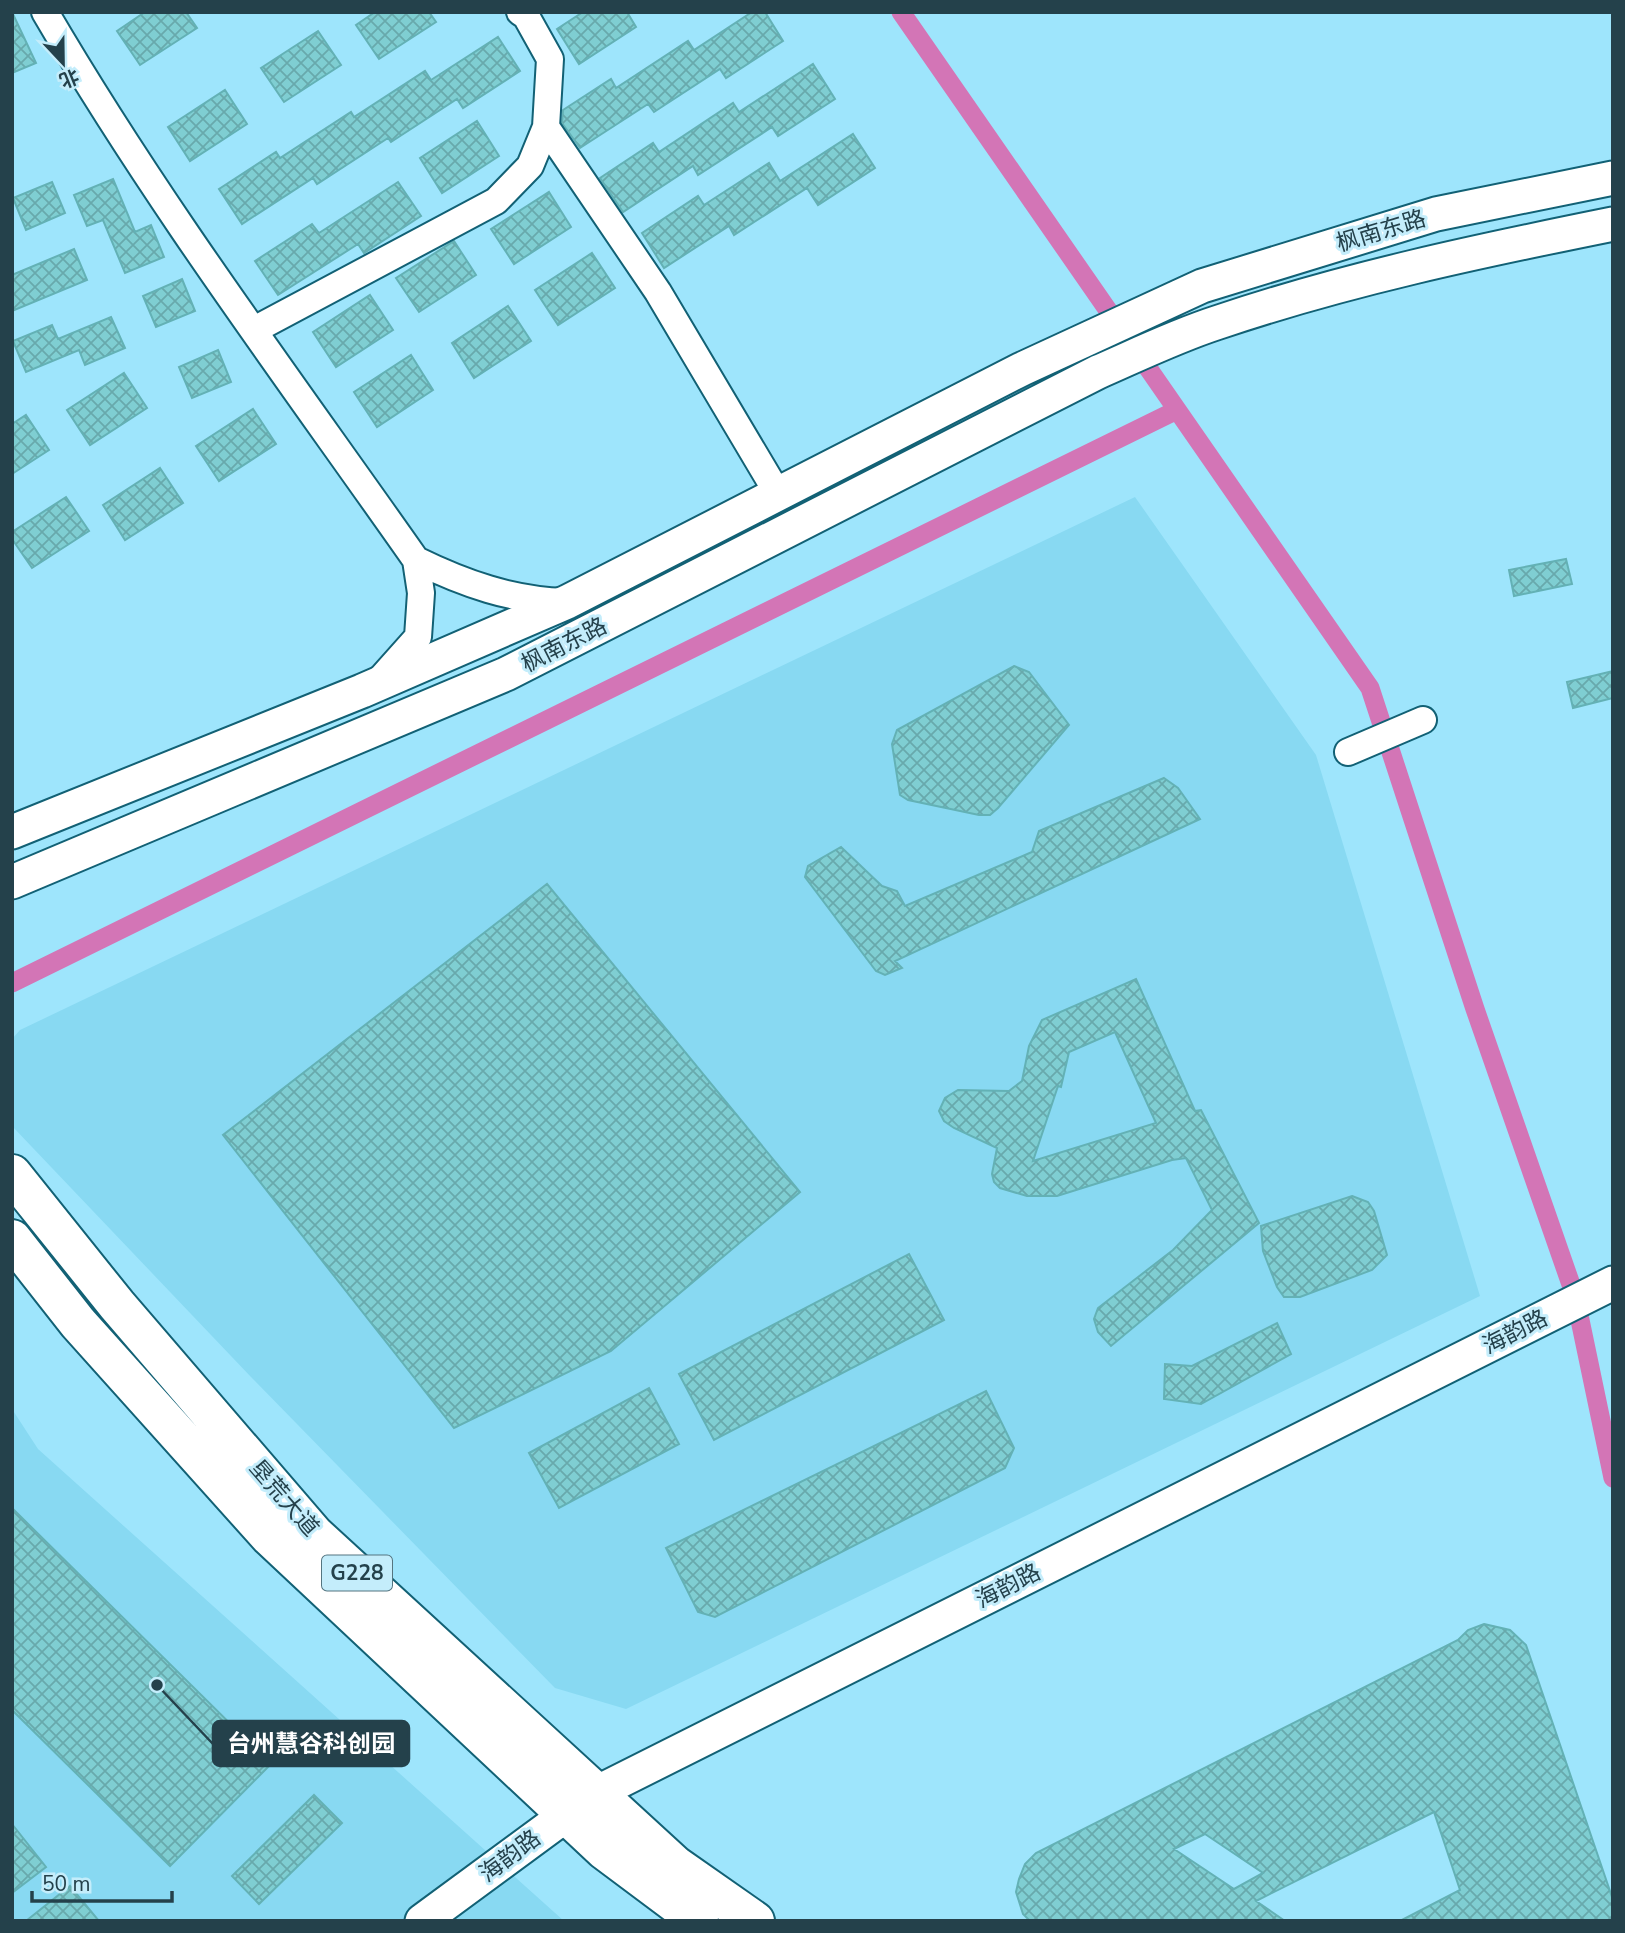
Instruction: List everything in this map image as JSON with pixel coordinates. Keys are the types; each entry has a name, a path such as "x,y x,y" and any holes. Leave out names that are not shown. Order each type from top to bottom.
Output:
{"highway":[{"name":"垦荒大道","path":"12,1174 117,1305 314,1534 581,1803 604,1850 699,1921"},
{"name":"垦荒大道","path":"12,1239 78,1323 270,1537 581,1803 755,1921"}],"main road":[{"name":"枫南东路","path":"12,832 376,685 567,602 1081,342 1202,286 1436,214 1613,178"},
{"name":"枫南东路","path":"12,882 506,674 1098,372 1179,338 1216,323 1432,261 1613,224"},
{"name":"海韵路","path":"422,1921 581,1803 1613,1283"}],"street":[{"path":"45,12 88,85 254,330 416,560 421,593 418,637 376,685"},
{"path":"254,330 496,201 530,166 546,127 550,59 526,16 520,12"},
{"path":"546,127 658,292 778,494"},
{"path":"416,560 450,577 505,596 567,602"},
{"path":"1348,752 1423,720"}],"shaded area":[{"path":"1135,497 1316,755 1480,1296 626,1709 555,1688 251,1377 12,1126 12,1039 20,1030"},
{"path":"12,1409 38,1449 564,1921 12,1921"}],"building":[{"path":"12,12 36,63 12,73"},
{"path":"145,12 186,12 197,28 140,65 117,31"},
{"path":"375,12 429,12 436,22 379,59 356,25"},
{"path":"583,12 627,12 636,27 579,64 557,29"},
{"path":"752,12 765,12 783,41 726,78 720,69 654,112 648,104 580,148 562,123 563,110 611,79 616,88 688,41 694,50"},
{"path":"318,31 341,65 284,102 261,68"},
{"path":"498,37 520,71 463,108 457,99 391,142 388,138 317,184 313,178 242,224 219,189 276,152 280,158 351,112 354,117 425,71 431,80"},
{"path":"813,64 835,99 778,136 772,127 698,175 693,166 623,212 600,178 653,143 659,152 733,103 739,112"},
{"path":"225,90 247,124 190,161 168,127"},
{"path":"477,121 499,156 442,193 420,158"},
{"path":"853,134 875,168 818,205 807,188 734,235 729,226 664,268 642,233 698,196 704,205 769,163 780,181"},
{"path":"113,179 135,232 151,225 164,257 125,273 103,220 87,226 74,195"},
{"path":"52,182 65,213 26,230 13,198"},
{"path":"398,182 421,216 364,253 358,244 278,295 255,261 312,224 319,233"},
{"path":"549,192 571,227 514,264 491,229"},
{"path":"454,241 476,275 419,312 396,278"},
{"path":"74,249 87,280 12,311 12,275"},
{"path":"592,253 615,288 558,325 535,290"},
{"path":"182,279 195,311 156,327 143,296"},
{"path":"370,295 393,330 336,367 313,332"},
{"path":"508,306 531,341 474,378 452,343"},
{"path":"111,317 125,348 85,365 79,350 26,372 13,341 52,325 58,339"},
{"path":"218,350 231,382 192,398 179,367"},
{"path":"411,355 433,390 377,427 354,392"},
{"path":"124,373 147,408 90,445 67,410"},
{"path":"253,409 276,444 219,481 196,446"},
{"path":"26,415 49,450 12,474 12,424"},
{"path":"160,468 183,503 125,540 103,505"},
{"path":"66,497 89,531 32,568 12,539 12,532"},
{"path":"1566,559 1572,584 1514,596 1509,570"},
{"path":"1014,666 1029,672 1069,725 998,808 990,815 979,815 908,800 900,795 892,744 897,730"},
{"path":"1613,671 1613,698 1573,708 1567,682"},
{"path":"1164,778 1178,788 1200,819 895,961 902,968 885,975 876,971 805,877 808,866 841,847 882,886 897,891 905,906 1032,852 1039,831"},
{"path":"547,884 800,1192 611,1351 454,1428 223,1135"},
{"path":"1136,979 1195,1111 1201,1110 1259,1223 1111,1346 1098,1332 1094,1319 1098,1308 1173,1250 1212,1210 1186,1158 1057,1196 1027,1196 1000,1188 994,1182 992,1174 997,1148 954,1128 944,1121 939,1111 945,1098 958,1090 1009,1091 1022,1081 1029,1046 1042,1020","holes":["1115,1032 1156,1123 1033,1161 1058,1086 1061,1087 1069,1052"]},
{"path":"1352,1196 1368,1202 1374,1211 1387,1255 1372,1270 1300,1297 1284,1297 1277,1287 1263,1251 1261,1226"},
{"path":"909,1254 944,1320 714,1440 679,1374"},
{"path":"1277,1323 1291,1354 1201,1404 1164,1399 1165,1364 1192,1366"},
{"path":"649,1388 679,1444 559,1508 529,1453"},
{"path":"986,1391 1014,1448 1005,1468 715,1617 698,1612 666,1548"},
{"path":"12,1508 271,1764 170,1866 12,1710"},
{"path":"1484,1624 1510,1630 1526,1645 1613,1900 1613,1921 1400,1921 1460,1890 1434,1812 1256,1901 1285,1921 1030,1921 1023,1914 1016,1892 1025,1864 1036,1853 1458,1640 1468,1630","holes":["1205,1834 1263,1873 1234,1889 1174,1849"]},
{"path":"314,1795 342,1823 259,1904 232,1876"},
{"path":"12,1824 46,1867 12,1893"},
{"path":"70,1886 99,1921 26,1921"}],"waterway":[{"path":"901,12 1370,688 1475,1009 1575,1296 1613,1478"},
{"path":"12,983 1177,410"}],"place":[{"name":"台州慧谷科创园","path":"157,1685"}]}
